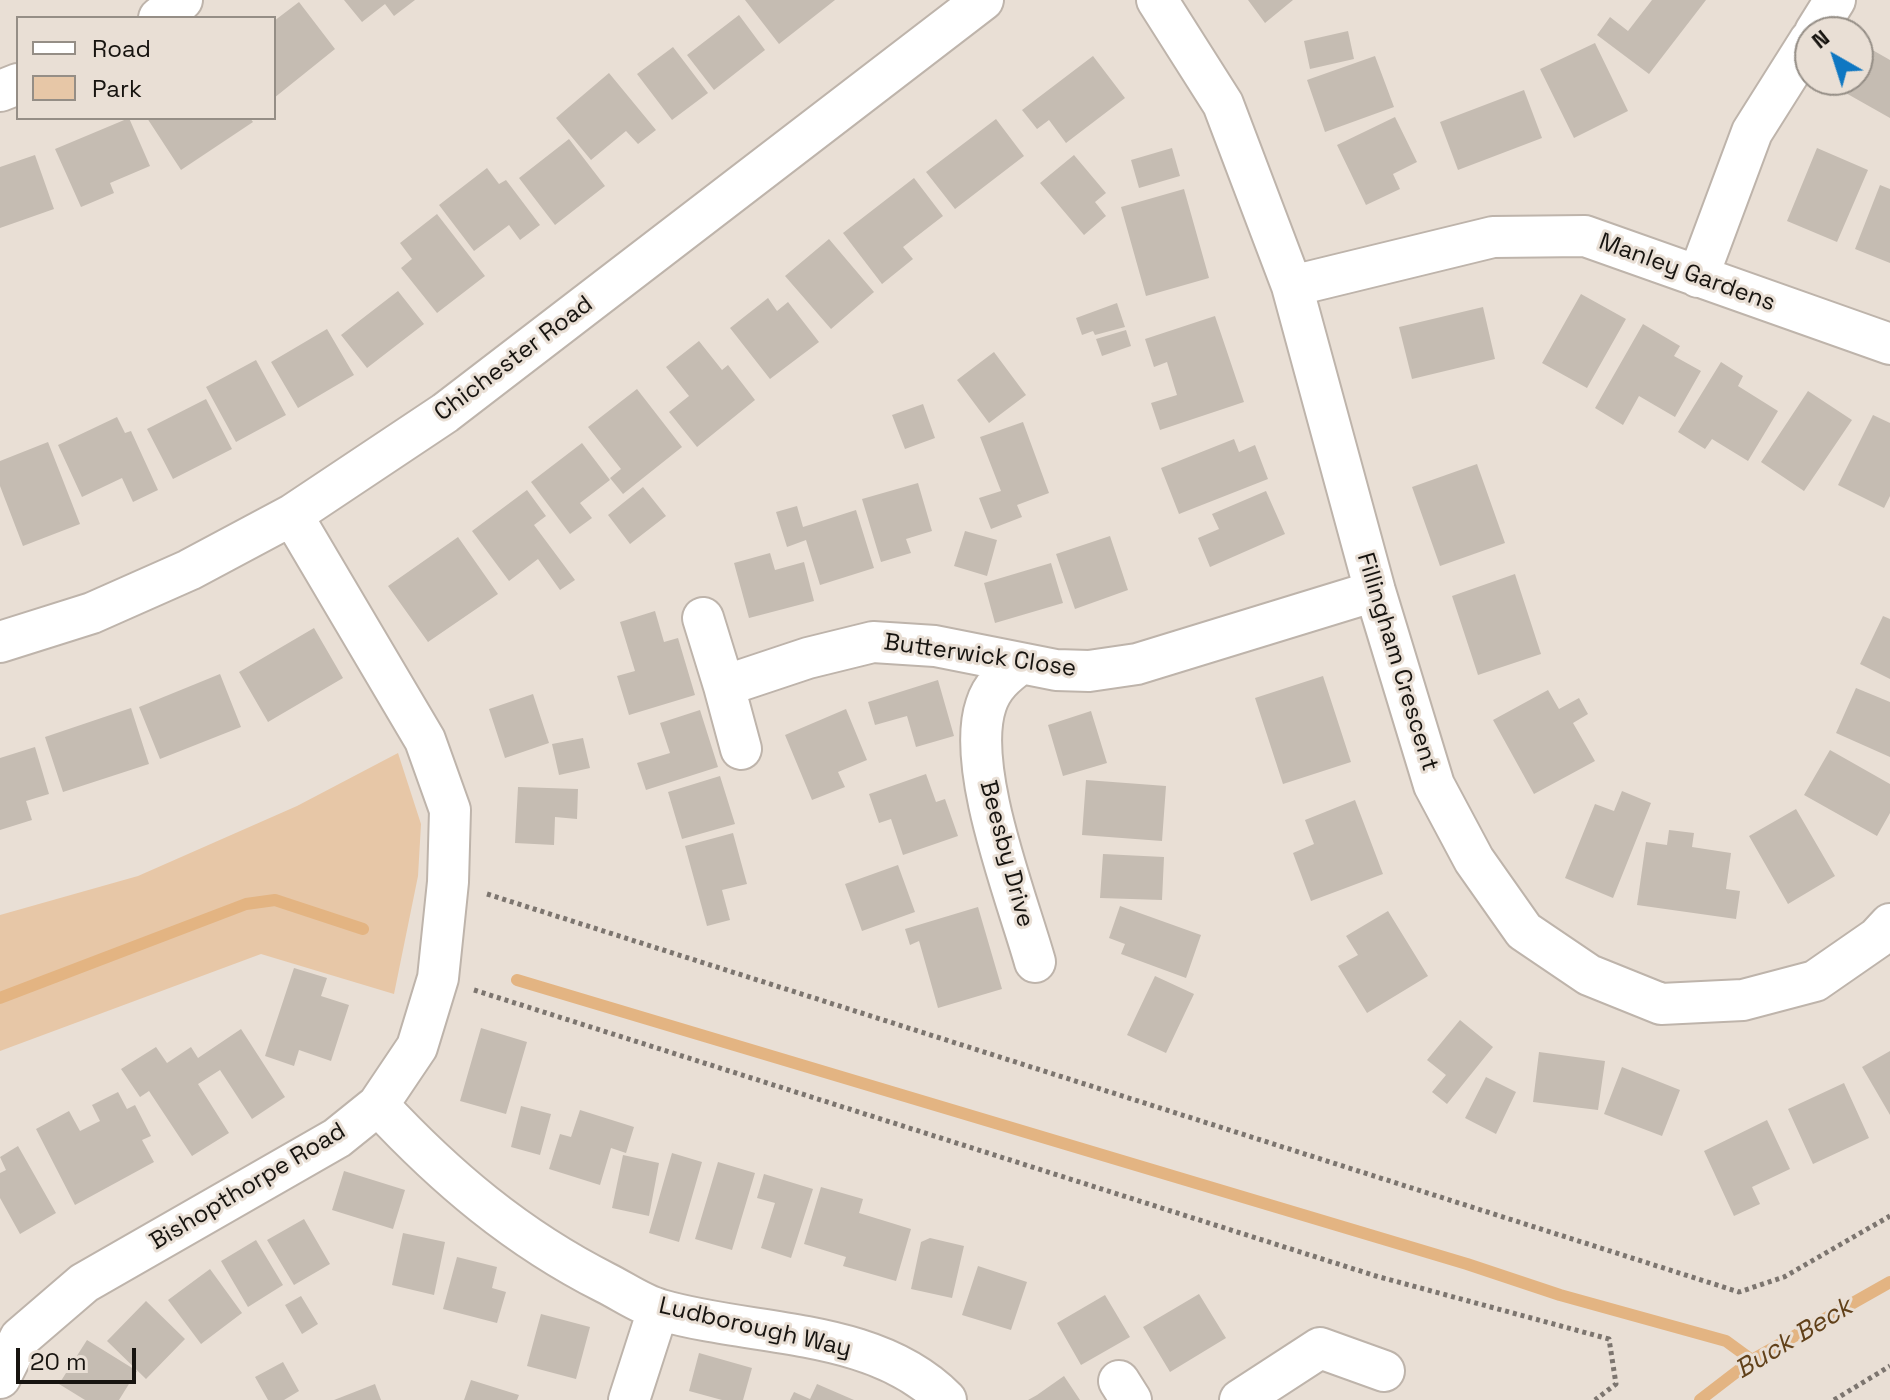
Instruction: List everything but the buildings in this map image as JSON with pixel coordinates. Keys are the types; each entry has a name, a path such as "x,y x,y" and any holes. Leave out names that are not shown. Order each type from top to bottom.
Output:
{"street":[{"path":"162,16 182,0"},
{"name":"Chichester Road","path":"0,642 92,613 189,570 292,515 445,413 983,0"},
{"name":"Fillingham Crescent","path":"1157,0 1223,104 1292,286 1375,591 1434,785 1453,824 1524,931 1589,975 1661,1004 1743,1000 1815,981 1877,938 1890,924"},
{"path":"1698,277 1752,132 1794,65"},
{"name":"Manley Gardens","path":"1292,286 1493,237 1585,236 1890,344"},
{"name":"Bishopthorpe Road","path":"0,1378 20,1338 84,1283 337,1138 378,1105 417,1047 438,978 448,882 450,810 425,740 292,515"},
{"name":"Butterwick Close","path":"724,686 808,658 873,642 935,646 1020,664 1089,671 1137,664 1375,591"},
{"path":"703,618 741,749"},
{"name":"Beesby Drive","path":"1020,664 1000,679 986,706 981,741 984,781 1035,962"},
{"name":"Ludborough Way","path":"378,1105 466,1192 526,1237 658,1310 843,1346 897,1365 946,1400"},
{"path":"629,1400 658,1310"},
{"path":"1240,1400 1320,1348 1384,1371"}],"path":[{"path":"448,882 1739,1292 1784,1277 1890,1216"},
{"path":"438,978 1376,1276 1609,1339 1616,1384 1595,1400"},
{"path":"1834,1400 1890,1366"}],"green space":[{"path":"398,753 421,824 418,876 394,994 261,954 0,1051 0,915 138,876 297,806"}],"waterway":[{"path":"0,998 246,904 275,900 363,929"},
{"path":"517,980 1467,1264 1560,1295 1726,1341 1752,1360"},
{"name":"Buck Beck","path":"1700,1400 1752,1360 1890,1282"}]}
